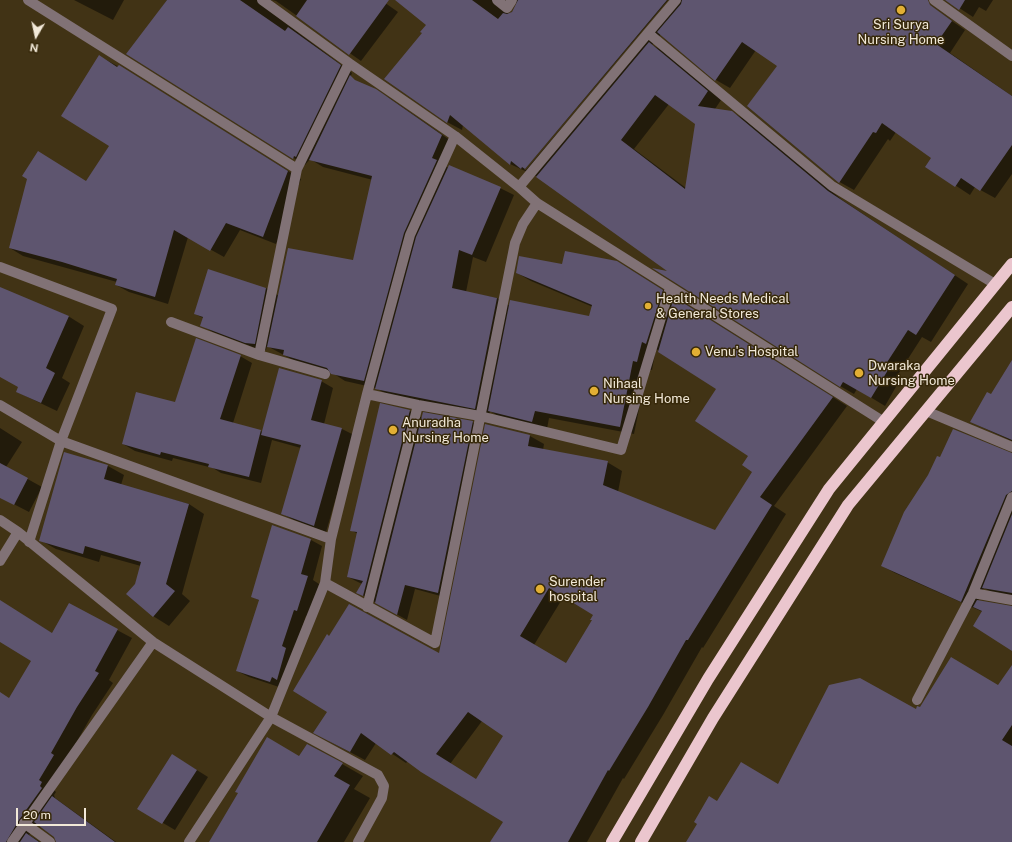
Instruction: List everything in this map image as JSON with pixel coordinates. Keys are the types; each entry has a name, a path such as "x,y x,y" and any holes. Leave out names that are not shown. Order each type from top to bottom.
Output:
{"highway":[{"path":"612,842 708,679 829,489 1012,264"},
{"path":"641,842 713,718 848,505 1012,307"}],"street":[{"path":"28,0 298,169"},
{"path":"262,0 349,63 455,136 537,203 884,422"},
{"path":"498,0 507,8 512,0"},
{"path":"519,187 676,0"},
{"path":"934,0 1012,56"},
{"path":"648,33 832,186 996,284"},
{"path":"259,355 298,169 349,63"},
{"path":"189,842 271,717 325,583 331,539 367,394 410,236 455,136"},
{"path":"325,583 435,643 515,243 523,224 537,203"},
{"path":"0,267 112,309 61,442 29,542"},
{"path":"367,394 480,416 621,450 670,288"},
{"path":"171,322 259,355 325,374"},
{"path":"0,405 61,442 331,539"},
{"path":"367,607 418,405"},
{"path":"926,411 1012,447"},
{"path":"917,700 973,593 1012,497"},
{"path":"0,520 18,532 153,642 271,717 378,775 384,786 382,798 358,842"},
{"path":"0,561 18,532"},
{"path":"973,593 1012,600"},
{"path":"12,842 153,642"},
{"path":"24,823 50,842"}],"building":[{"path":"167,0 240,0 285,31 288,27 341,65 296,157 294,156 293,159 126,54"},
{"path":"307,0 389,0 349,55 296,16"},
{"path":"395,0 472,0 498,19 503,13 507,14 512,12 518,0 667,0 525,169 522,167 521,169 511,161 510,165 450,115 447,123 384,79 422,33 420,32 426,25"},
{"path":"682,0 928,0 930,5 952,21 936,44 1012,96 1012,145 980,191 961,178 955,187 925,167 931,158 882,123 876,133 873,132 839,183 747,106 777,66 742,42 715,81 657,32 681,4"},
{"path":"945,0 965,0 959,10"},
{"path":"649,42 708,91 698,106 732,111 828,191 955,275 916,335 908,330 884,367 888,370 871,398 843,382 840,387 652,268 667,271 536,177","holes":["655,95 695,124 685,189 621,140"]},
{"path":"99,55 117,67 119,65 288,171 263,237 226,223 210,251 174,230 155,297 115,285 117,279 9,248 27,179 22,176 38,151 86,181 109,146 61,116"},
{"path":"350,75 355,80 376,89 442,135 432,158 437,160 404,233 364,381 331,374 327,368 283,355 284,350 267,347 288,248 353,260 372,176 309,160"},
{"path":"449,165 501,187 472,255 459,250 452,288 497,298 475,409 375,389 416,237"},
{"path":"565,251 617,261 663,290 646,344 642,342 637,362 633,361 620,427 535,411 532,422 488,411 510,300 589,316 592,305 516,273 519,256 562,264"},
{"path":"208,269 266,288 255,344 245,343 200,326 203,317 194,314"},
{"path":"0,287 69,316 46,368 55,373 41,403 16,392 18,387 0,377"},
{"path":"674,297 833,397 760,497 772,505 688,640 686,640 648,707 609,771 608,770 568,842 490,842 503,822 421,772 394,752 391,755 361,733 350,752 313,733 327,712 293,691 327,634 329,636 349,604 439,653 485,424 530,435 528,446 608,461 603,485 715,530 752,472 742,465 748,456 695,421 716,389 658,352","holes":["549,588 593,615 590,620 592,620 566,663 520,636","468,712 503,736 476,779 436,754"]},
{"path":"196,338 241,355 220,419 261,430 249,477 208,467 209,464 161,452 160,455 122,444 136,392 175,402"},
{"path":"1012,360 1012,440 970,422 987,392 991,394"},
{"path":"279,368 322,380 311,420 342,428 314,526 281,514 301,445 261,435"},
{"path":"380,403 410,410 363,596 356,593 363,581 347,577 357,532 350,531"},
{"path":"423,412 473,421 438,593 405,585 397,615 375,603"},
{"path":"953,429 1012,453 1012,491 1006,495 961,602 881,566 904,512 928,475 937,456 940,457"},
{"path":"64,452 108,465 104,479 189,504 166,584 175,591 153,617 126,594 135,584 141,562 85,546 83,554 39,541"},
{"path":"0,463 28,478 14,505 0,498"},
{"path":"1012,514 1012,593 982,588"},
{"path":"272,525 311,539 301,574 308,576 297,611 294,610 282,646 286,648 277,680 272,677 270,682 236,671 259,600 251,597"},
{"path":"0,600 52,633 69,603 118,629 95,671 99,673 77,707 51,753 54,755 39,780 42,782 40,786 42,788 19,820 6,842 0,842 0,692 9,698 31,661 0,642"},
{"path":"977,600 1012,606 1012,651 973,626 982,611 973,607"},
{"path":"951,657 998,685 1012,665 1012,725 1002,740 1012,746 1012,842 686,842 697,824 694,822 709,796 717,801 741,762 778,784 829,685 860,678 916,709 917,706 920,707"},
{"path":"267,737 299,756 307,744 343,763 334,776 350,785 317,842 209,842 238,793 235,792"},
{"path":"172,754 197,770 162,824 137,809"},
{"path":"52,796 115,842 56,842 54,837 34,822"},
{"path":"26,833 39,842 20,842"}],"place":[{"name":"Sri Surya Nursing Home","path":"901,10"},
{"name":"Health Needs Medical & General Stores","path":"648,306"},
{"name":"Venu's Hospital","path":"696,352"},
{"name":"Dwaraka Nursing Home","path":"859,373"},
{"name":"Nihaal Nursing Home","path":"594,391"},
{"name":"Anuradha Nursing Home","path":"393,430"},
{"name":"Surender hospital","path":"540,589"}]}
